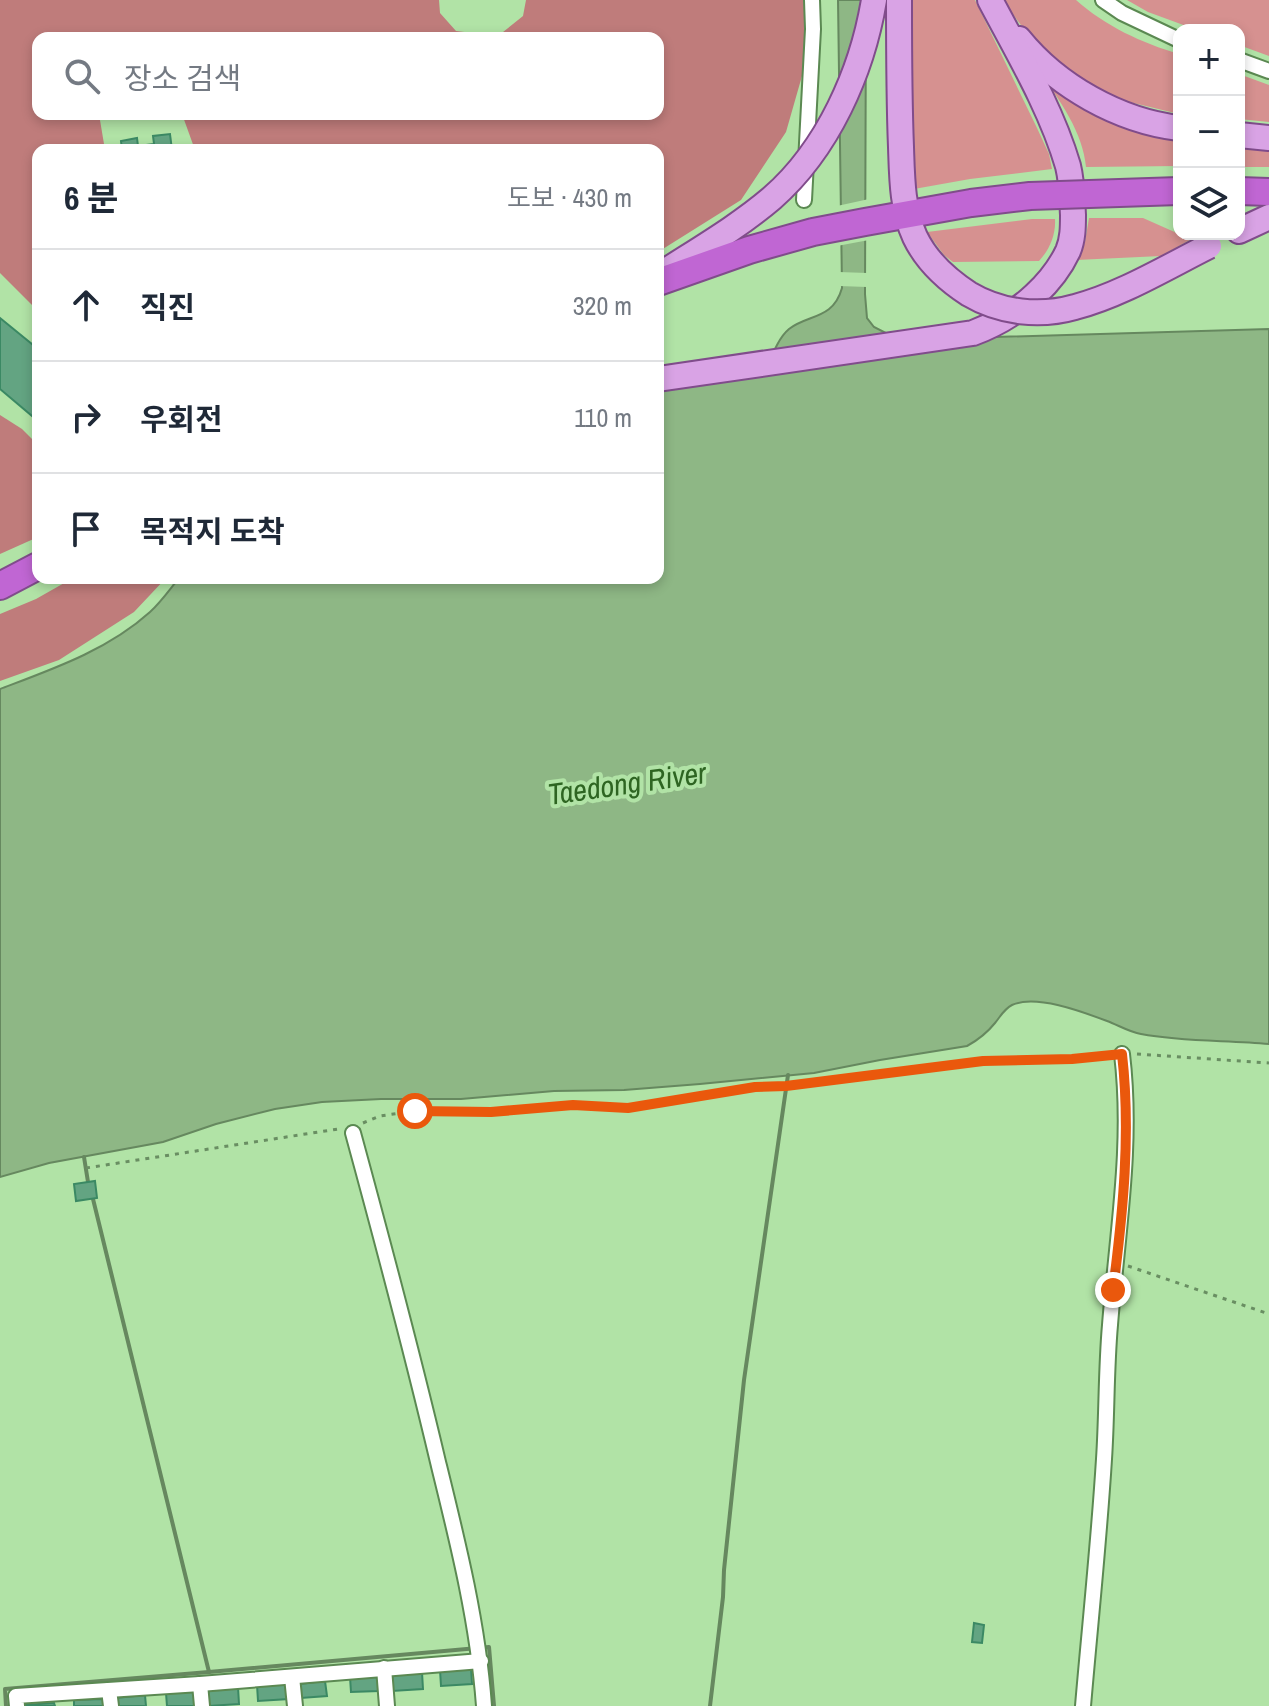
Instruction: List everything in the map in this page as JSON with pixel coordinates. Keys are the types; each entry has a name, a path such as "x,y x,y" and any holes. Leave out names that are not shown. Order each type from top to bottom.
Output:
{"highway":[{"path":"664,277 813,232 971,203 1030,196 1173,191"},
{"path":"1245,191 1269,192"},
{"path":"0,586 32,569"}],"main road":[{"path":"664,275 761,205 800,169 844,98 868,33 874,0"},
{"path":"899,0 900,132 906,211 914,236 941,275 996,307 1029,312 1074,307 1107,296 1222,240"},
{"path":"664,378 973,333 1022,307 1055,274 1069,249 1073,230 1068,167 1035,86 993,5"},
{"path":"993,5 1030,52 1068,83 1128,115 1173,127"},
{"path":"1245,136 1269,138"},
{"path":"1245,229 1269,217"}],"street":[{"path":"804,200 812,0"},
{"path":"1103,0 1122,13 1173,37"},
{"path":"1245,62 1269,71"},
{"path":"1083,1706 1104,1457 1107,1373 1124,1193 1127,1140 1122,1054"},
{"path":"349,1132 428,1420 464,1568 481,1661 484,1706"},
{"path":"17,1706 16,1696 481,1661"},
{"path":"384,1668 387,1706"},
{"path":"292,1677 295,1706"},
{"path":"200,1684 202,1706"},
{"path":"109,1690 111,1706"}],"path":[{"path":"86,1168 338,1128 349,1132 380,1116 415,1111 491,1112 573,1105 628,1108 755,1087 786,1086 983,1061 1072,1059 1122,1054 1269,1063"},
{"path":"1117,1262 1269,1314"}],"shaded area":[{"path":"0,0 439,0 440,13 456,31 464,32 32,32 32,120 100,120 104,144 32,144 32,305 0,273"},
{"path":"526,0 804,0 804,69 786,132 741,200 664,248 664,144 193,144 184,120 664,120 664,32 503,32 523,16"},
{"path":"909,0 975,0 1049,154 1052,169 914,189"},
{"path":"1002,0 1076,0 1124,33 1173,52 1173,113 1117,99 1075,76 1037,46"},
{"path":"1127,0 1269,0 1269,56 1245,47 1245,24 1181,24"},
{"path":"1040,73 1173,135 1173,166 1086,167 1080,142 1063,106"},
{"path":"1245,76 1269,85 1269,122 1245,120"},
{"path":"1245,148 1269,150 1269,167 1245,167"},
{"path":"1089,218 1143,218 1173,231 1173,240 1190,240 1161,256 1076,260 1085,242"},
{"path":"1055,219 1052,241 1039,261 953,262 927,232"},
{"path":"0,415 32,439 32,540 0,554"},
{"path":"62,584 160,584 134,612 59,660 0,681 0,614"}],"water":[{"name":"Taedong River","path":"838,0 866,0 865,294 867,318 874,327 917,349 995,337 1269,329 1269,1044 1141,1034 1060,1006 1022,1002 1007,1009 986,1033 967,1046 814,1073 624,1090 554,1091 461,1099 322,1102 275,1109 163,1142 49,1163 0,1177 0,689 98,648 150,612 174,584 664,584 664,388 765,373 785,333 796,324 833,306 842,288"}],"pier":[{"path":"869,199 869,240 837,246 837,206"},
{"path":"839,272 867,273 867,287 839,286"}],"building":[{"path":"170,134 171,144 154,144 153,136"},
{"path":"137,138 138,144 121,144 121,141"},
{"path":"0,318 32,344 32,416 0,389"},
{"path":"95,1181 97,1198 76,1201 74,1184"},
{"path":"974,1623 984,1625 982,1643 972,1642"},
{"path":"471,1668 472,1684 441,1686 440,1670"},
{"path":"422,1672 423,1689 392,1691 390,1675"},
{"path":"379,1676 379,1691 351,1692 350,1677"},
{"path":"325,1681 327,1696 301,1698 299,1684"},
{"path":"288,1683 289,1699 258,1701 257,1685"},
{"path":"238,1687 239,1704 209,1706 207,1690"},
{"path":"196,1691 197,1706 167,1706 166,1693"},
{"path":"145,1695 146,1706 116,1706 115,1698"},
{"path":"103,1699 103,1706 74,1706 74,1700"},
{"path":"54,1703 55,1706 24,1706 24,1705"}],"waterway":[{"path":"710,1706 744,1380 788,1075"},
{"path":"84,1157 88,1182"},
{"path":"93,1199 209,1672 489,1647 494,1706"},
{"path":"6,1706 5,1689 209,1672"}],"route":[{"path":"415,1111 491,1112 573,1105 628,1108 755,1087 786,1086 983,1061 1072,1059 1122,1054 1127,1140 1113,1290"}]}
